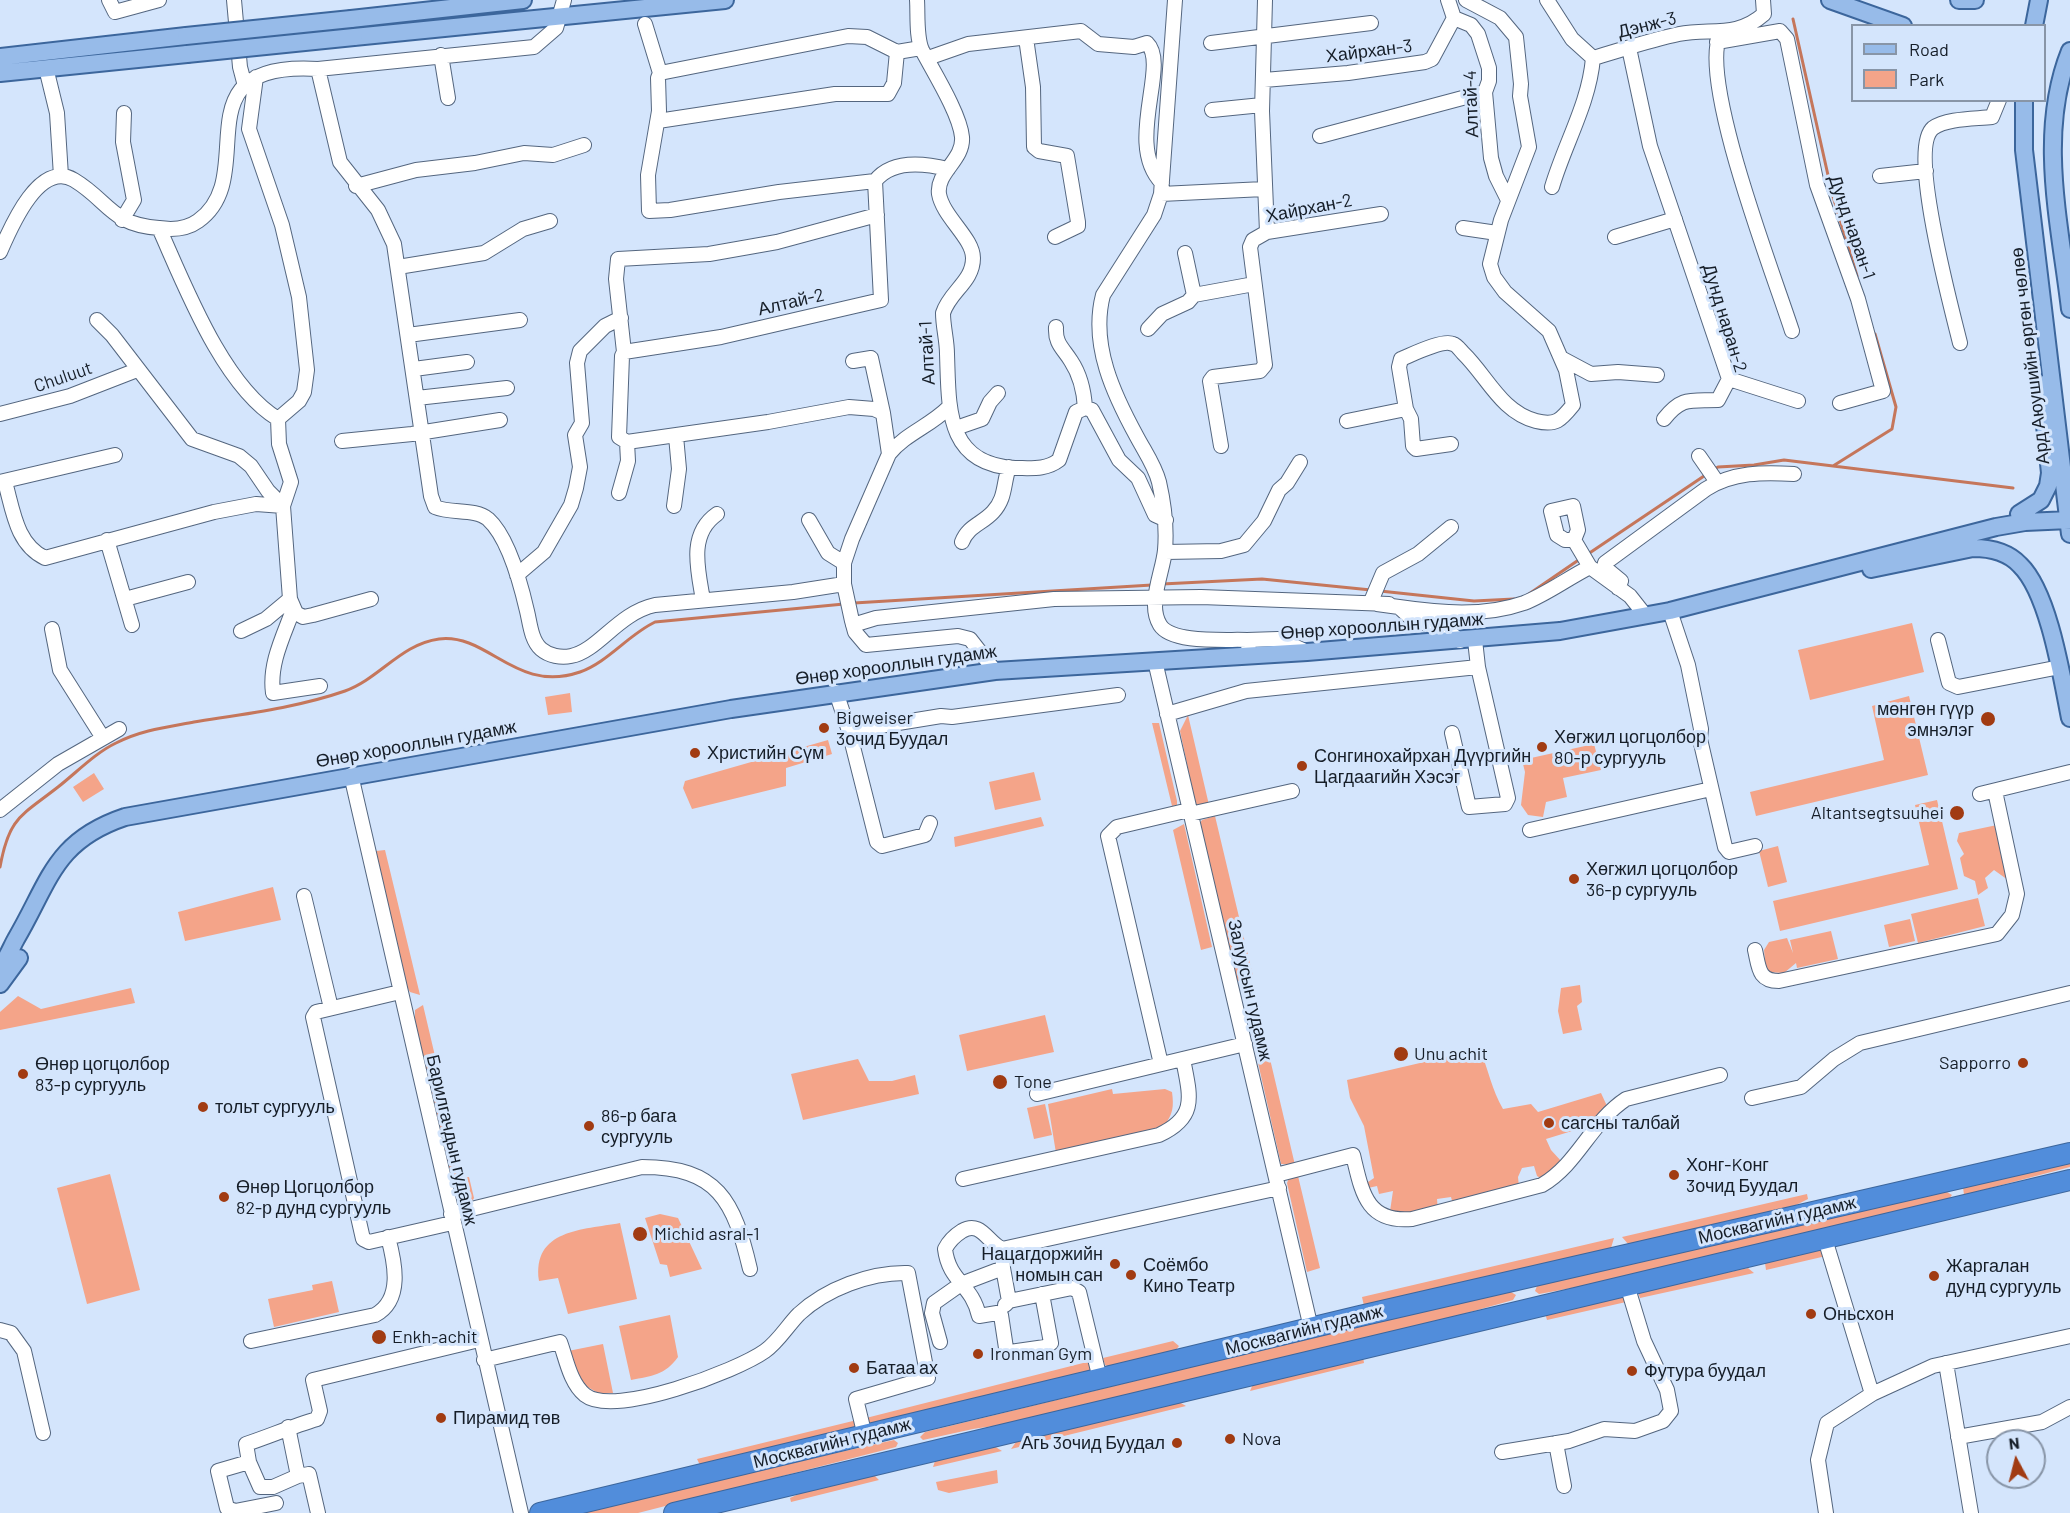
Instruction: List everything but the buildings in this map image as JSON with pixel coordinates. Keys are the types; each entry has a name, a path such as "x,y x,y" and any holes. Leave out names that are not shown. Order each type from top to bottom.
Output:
{"highway":[{"path":"2062,1155 2070,1143"},
{"name":"Москвагийн гудамж","path":"540,1513 1521,1278 2062,1155"},
{"name":"Москвагийн гудамж","path":"674,1513 2069,1181"},
{"path":"1939,1183 1955,1189 1957,1200 1954,1207"},
{"path":"1521,1278 1529,1308"},
{"path":"905,1425 911,1455"}],"main road":[{"path":"0,57 523,0"},
{"path":"0,73 354,37 563,8 725,0"},
{"path":"1830,0 1897,24"},
{"path":"1959,0 1975,0"},
{"path":"2034,24 2039,0"},
{"path":"2070,51 2059,83 2052,123 2059,218 2070,309"},
{"name":"Ард Аюушийн өргөн чөлөө","path":"2024,102 2024,150 2069,519"},
{"path":"2042,295 2069,290"},
{"path":"1828,571 1834,563 1880,547 2019,513 2042,500 2048,486 2050,472 2043,407 2051,363"},
{"path":"2019,513 2069,519"},
{"path":"1828,571 1996,527 2025,522 2069,519"},
{"path":"1828,571 1866,570 1973,548 1989,548 2019,563 2032,578 2041,599 2060,667 2070,718"},
{"name":"Өнөр хорооллын гудамж","path":"0,984 20,956 29,920 40,890 57,862 86,834 102,825 136,815 351,775 836,692 995,671 1155,661 1249,647 1307,652 1560,631 1670,611 1828,571"},
{"name":"Өнөр хорооллын гудамж","path":"0,967 29,920"}],"street":[{"path":"110,0 115,12 159,0"},
{"path":"234,0 244,86"},
{"name":"Алтай-1","path":"917,0 924,53 954,113 962,136 958,158 941,180 939,193 973,257 970,274 947,301 943,313 948,408 956,428 963,444 974,457 1009,467 1039,468 1053,465 1059,460 1076,412 1085,408"},
{"path":"1177,0 1161,188 1154,215 1103,295 1099,324 1107,369 1121,409 1159,480 1166,520 1165,552 1156,598 1157,619 1170,634 1249,647"},
{"path":"1265,0 1262,35 1264,189 1267,232"},
{"path":"1448,0 1454,18"},
{"path":"1451,444 1416,449 1413,446 1411,419 1406,409 1399,367 1401,359 1445,343 1453,344 1474,363 1512,411 1550,424 1560,422 1573,405 1561,358 1549,331 1526,312 1494,277 1490,264 1508,200 1529,147 1520,96 1521,75 1515,37 1500,18 1466,0"},
{"path":"1547,0 1572,39 1593,58 1586,99 1563,152 1552,187"},
{"name":"Дэнж-3","path":"1593,58 1680,34 1712,30 1719,38 1752,25 1764,14 1763,0"},
{"path":"0,252 31,194 49,180 61,176 73,179 122,220 141,226 159,228 176,229 189,226 210,209 223,179 231,110 244,86 256,77 271,71 295,68 318,69 534,47 556,28 563,8"},
{"name":"Хайрхан-3","path":"1264,80 1348,73 1425,62 1432,59 1454,18"},
{"name":"Алтай-4","path":"1454,18 1471,25 1478,34 1489,68 1490,81 1485,93 1491,158 1496,176 1508,200"},
{"name":"Хайрхан-3","path":"1211,43 1371,23"},
{"path":"645,24 660,73 658,121 648,176 649,211 875,181 892,167 927,164 948,169"},
{"path":"660,73 848,36 867,37 897,52 924,53 968,44 1081,31 1098,44 1134,47 1147,43 1152,47 1154,59 1146,132 1147,161 1161,188"},
{"name":"Дунд наран-1","path":"1719,38 1780,31 1787,39 1817,185 1858,299 1883,391 1840,403"},
{"path":"1026,38 1033,87 1034,147 1039,151 1067,156 1078,222 1077,226 1055,237"},
{"path":"1719,38 1715,68 1738,171 1792,331"},
{"name":"Дунд наран-2","path":"1629,48 1650,146 1729,380 1718,400 1685,400 1673,407 1664,419"},
{"path":"658,121 835,94 888,94 894,83 897,52"},
{"path":"441,55 448,98"},
{"path":"46,68 57,113 61,176"},
{"path":"318,69 340,162 356,186 378,210 388,228 398,267 431,496 435,507 445,512 478,514 487,519 500,536 517,575 533,636 541,649 555,656 573,656 589,647 639,608 844,584"},
{"path":"256,77 249,129 284,235 299,297 307,370 304,392 299,401 278,419"},
{"path":"1320,136 1485,93"},
{"path":"1960,343 1937,244 1926,171 1926,138 1934,128 1945,124 1992,117 1998,102"},
{"path":"1212,110 1263,105"},
{"path":"122,220 134,201 123,142 124,113"},
{"path":"356,186 416,170 475,163 524,153 553,155 584,145"},
{"path":"1880,176 1926,171"},
{"name":"Алтай-2","path":"624,352 721,337 881,300 875,181"},
{"path":"1161,188 1264,189"},
{"name":"Хайрхан-2","path":"1221,447 1210,381 1213,377 1260,371 1265,365 1250,247 1253,240 1267,232 1382,214"},
{"path":"877,215 777,242 710,254 618,259 615,266 624,352 618,425 619,436 627,442 849,407 874,409 883,413"},
{"path":"1615,237 1675,219"},
{"path":"398,267 484,253 523,230 550,220"},
{"path":"159,228 208,334 235,375 266,412 278,419"},
{"path":"1463,228 1497,233"},
{"path":"1185,253 1194,295"},
{"path":"1148,329 1162,314 1188,302 1194,295 1254,284"},
{"path":"517,575 544,552 555,536 576,488 580,466 575,435 582,423 577,363 580,351 605,326 621,318"},
{"path":"97,320 112,335 192,439 239,456 251,466 268,491 283,506"},
{"path":"408,335 520,320"},
{"path":"1056,327 1058,345 1071,361 1084,390 1085,408 1092,410 1119,460 1138,478 1155,515 1166,520"},
{"path":"853,361 872,358 889,454"},
{"path":"1561,358 1591,374 1618,372 1657,375"},
{"path":"414,369 467,362"},
{"name":"Chuluut","path":"0,414 70,396 137,370"},
{"path":"1729,380 1798,401"},
{"path":"417,398 507,388"},
{"path":"956,428 982,419 990,402 998,393"},
{"path":"948,408 932,424 897,444 889,454 852,539 844,563 844,584 852,623 858,638 866,645 958,636 970,639 995,671"},
{"path":"1347,421 1406,409"},
{"path":"278,419 279,444 291,482 283,506 292,604 270,676 273,693 320,686"},
{"path":"342,441 412,434 423,430 500,420"},
{"path":"674,506 679,469 676,436"},
{"path":"619,493 627,461 627,442"},
{"path":"115,455 3,482 16,524 35,553 45,558 107,540 256,504 283,506"},
{"path":"1701,459 1714,478"},
{"path":"1165,552 1221,551 1244,545 1256,533 1279,490 1287,483 1300,462"},
{"path":"962,542 969,528 993,512 1004,496 1009,467"},
{"path":"1618,588 1621,581 1604,567 1605,563 1714,478 1750,473 1794,474"},
{"path":"703,600 697,545 699,536 710,519 717,514"},
{"path":"809,520 828,553 844,563"},
{"path":"1451,527 1418,554 1383,573 1372,594 1374,603 1440,612 1482,612 1525,602 1589,566"},
{"path":"107,540 132,625"},
{"path":"1576,543 1589,566 1630,596 1645,615"},
{"path":"125,599 188,582"},
{"path":"852,623 876,618 1054,599 1201,597 1394,606 1412,619 1467,640 1478,667 1508,798 1505,804 1469,807 1452,733"},
{"path":"292,604 299,616 313,615 371,598"},
{"path":"241,631 292,604"},
{"path":"1670,611 1688,665 1711,789 1725,847 1729,852 1755,846"},
{"path":"52,629 60,670 103,738"},
{"path":"1938,640 1949,683 1958,687 2060,667"},
{"name":"Залуусын гудамж","path":"1155,661 1311,1328"},
{"path":"1167,714 1246,692 1478,667"},
{"path":"836,692 849,731 877,842 882,846 925,835 930,823"},
{"path":"849,731 941,716 952,717 1118,695"},
{"path":"0,810 58,764 119,729"},
{"path":"1980,794 2070,772"},
{"name":"Барилгачдын гудамж","path":"351,775 520,1513"},
{"path":"1530,830 1711,789"},
{"path":"1161,1065 1108,836 1117,826 1292,791"},
{"path":"1755,950 1761,976 1767,981 1779,981 1997,934 2012,915 2017,894 1995,791"},
{"path":"304,896 331,1008"},
{"path":"400,992 316,1012 313,1017 363,1239 369,1242 642,1167 670,1167 690,1172 708,1182 725,1198 735,1217 750,1269"},
{"path":"1752,1098 1801,1088 1834,1059 1860,1042 2070,993"},
{"path":"1037,1094 1245,1044"},
{"path":"963,1179 1159,1135 1173,1129 1183,1122 1187,1110 1189,1089 1183,1059"},
{"path":"1100,1379 1079,1292 1072,1288 1010,1301 998,1313 979,1316 975,1299 952,1275 945,1249 956,1234 974,1228 989,1238 993,1245 1002,1249 1277,1182 1353,1155 1362,1187 1372,1209 1383,1218 1397,1221 1412,1220 1542,1185 1559,1175 1613,1107 1626,1100 1720,1075"},
{"path":"251,1341 375,1315 383,1310 391,1299 396,1267 388,1237"},
{"path":"1825,1239 1872,1394"},
{"path":"1002,1249 1003,1268 1010,1301"},
{"path":"940,1342 932,1313 934,1303 961,1284 1003,1268"},
{"path":"484,1360 560,1342 573,1377 585,1395 596,1401 611,1402 652,1394 704,1381 743,1365 768,1349 802,1312 837,1289 877,1277 908,1273 928,1378 856,1399 865,1436"},
{"path":"1502,1452 1556,1443 1604,1429 1635,1431 1652,1427 1663,1421 1671,1411 1667,1390 1644,1341 1627,1285"},
{"path":"998,1313 1001,1316 1006,1348 1010,1352 1045,1347 1052,1343 1042,1294"},
{"path":"0,1330 10,1333 24,1351 43,1433"},
{"path":"1826,1513 1818,1460 1827,1423 1872,1394 1933,1366 2070,1336"},
{"path":"318,1513 309,1474 298,1476 273,1487 258,1485 249,1461 246,1443 281,1432 288,1427 318,1419 320,1411 314,1380 479,1340"},
{"path":"1946,1363 1971,1513"},
{"path":"1958,1437 2042,1422 2070,1407"},
{"path":"288,1427 298,1476"},
{"path":"1556,1443 1564,1486"},
{"path":"249,1461 218,1471 227,1508 235,1512 277,1508 273,1487"}],"green space":[{"path":"1912,623 1924,672 1810,700 1798,650"},
{"path":"570,693 572,712 548,715 545,697"},
{"path":"1909,696 1928,775 1756,816 1750,792 1884,760 1872,706"},
{"path":"1188,715 1209,805 1198,806 1195,802 1180,731"},
{"path":"1152,723 1159,723 1177,805 1172,806"},
{"path":"828,740 832,754 786,768 786,786 692,809 683,788 685,781"},
{"path":"1594,744 1601,770 1563,778 1567,797 1546,802 1543,817 1528,815 1521,805 1525,772 1522,760"},
{"path":"1034,772 1041,800 995,810 989,782"},
{"path":"94,773 104,789 83,802 73,787"},
{"path":"1937,800 1958,889 1780,931 1773,901 1929,865 1915,805"},
{"path":"1215,816 1253,976 1240,982 1237,980 1200,823 1202,820"},
{"path":"1041,817 1044,826 955,847 954,837"},
{"path":"1184,824 1212,947 1201,950 1173,830"},
{"path":"1997,825 2008,880 1994,870 1985,878 1988,888 1978,895 1975,881 1964,876 1960,858 1964,854 1957,841 1959,833"},
{"path":"1778,846 1787,882 1768,887 1759,851"},
{"path":"385,850 420,995 410,992 407,987 376,851"},
{"path":"273,887 281,920 185,941 178,912"},
{"path":"1978,898 1985,926 1918,943 1911,914"},
{"path":"1910,919 1915,941 1889,947 1884,925"},
{"path":"1831,931 1838,959 1797,968 1796,963 1784,973 1766,972 1764,950 1769,942 1787,938 1793,953 1790,940"},
{"path":"1580,985 1582,1002 1577,1006 1582,1030 1563,1034 1558,1011 1561,988"},
{"path":"131,988 135,1003 0,1030 0,1012 18,996 41,1009"},
{"path":"423,1005 443,1090 437,1092 458,1179 469,1177 474,1198 471,1203 463,1205 456,1198 415,1021 415,1010"},
{"path":"1045,1015 1054,1052 967,1071 959,1035"},
{"path":"1255,1025 1262,1025 1295,1165 1281,1164 1251,1032"},
{"path":"1480,1049 1503,1109 1531,1104 1538,1112 1601,1093 1607,1106 1598,1123 1546,1139 1551,1150 1562,1162 1544,1180 1537,1176 1534,1166 1522,1168 1518,1177 1519,1187 1454,1208 1451,1197 1437,1199 1438,1211 1389,1218 1393,1191 1379,1194 1377,1186 1368,1188 1368,1182 1374,1178 1364,1126 1350,1098 1347,1080"},
{"path":"858,1059 869,1081 892,1081 915,1075 919,1094 803,1120 791,1074"},
{"path":"1112,1089 1113,1094 1165,1089 1172,1092 1171,1114 1164,1126 1056,1153 1048,1104"},
{"path":"1045,1104 1052,1135 1034,1139 1027,1108"},
{"path":"2070,1160 2070,1167 1964,1195 1963,1187"},
{"path":"110,1174 140,1290 87,1304 57,1188"},
{"path":"1298,1176 1320,1268 1307,1272 1287,1183 1289,1178"},
{"path":"1947,1192 1952,1195 1949,1199 1638,1276 1539,1294 1535,1291 1537,1286 1906,1196"},
{"path":"1807,1194 1808,1199 1794,1206 1629,1245 1622,1237"},
{"path":"660,1214 678,1218 702,1269 670,1277 667,1265 660,1264 645,1218"},
{"path":"620,1223 637,1299 568,1314 558,1278 539,1281 539,1264 544,1251 563,1235"},
{"path":"1614,1238 1611,1248 1364,1306 1362,1297"},
{"path":"1824,1249 1826,1256 1766,1270 1765,1263"},
{"path":"1748,1268 1754,1273 1640,1298 1638,1292"},
{"path":"332,1281 339,1312 274,1327 268,1299 313,1290 312,1285"},
{"path":"1511,1292 1516,1295 1513,1300 1417,1327 1021,1422 923,1440 920,1437 925,1432 1413,1313"},
{"path":"1620,1297 1625,1298 1626,1302 1547,1320 1545,1313"},
{"path":"670,1315 678,1357 663,1371 652,1376 631,1380 619,1326"},
{"path":"1173,1341 1179,1346 1176,1350 1110,1367 1105,1365 1103,1358"},
{"path":"603,1344 613,1393 598,1393 579,1382 568,1351"},
{"path":"1363,1356 1364,1363 1250,1391 1253,1384"},
{"path":"1091,1361 1092,1370 1089,1372 870,1424 866,1418"},
{"path":"1179,1402 1186,1406 1011,1449 1016,1442"},
{"path":"857,1420 856,1427 853,1428 700,1465 697,1459"},
{"path":"894,1440 898,1443 896,1447 638,1513 568,1513"},
{"path":"994,1446 1002,1451 933,1467 935,1461"},
{"path":"997,1470 998,1483 949,1493 938,1490 936,1482"},
{"path":"874,1475 879,1480 791,1502 790,1498 803,1492"}],"waterway":[{"path":"1793,19 1832,193 1857,276"},
{"path":"1833,466 1892,429 1896,407 1875,334"},
{"path":"1713,470 1718,467 1754,465 1784,460 2013,488"},
{"path":"1588,554 1707,474"},
{"path":"1526,596 1580,559"},
{"path":"1162,584 1262,579 1371,590"},
{"path":"854,603 1152,585"},
{"path":"1380,591 1474,601 1514,599"},
{"path":"0,867 8,837 18,819 108,747 135,735 154,730 289,706 345,691 369,679 402,654 425,642 439,639 457,640 473,645 520,670 557,677 590,668 655,622 844,604"}],"place":[{"name":"мөнгөн гүүр эмнэлэг","path":"1988,719"},
{"name":"Bigweiser 3очид Буудал","path":"824,728"},
{"name":"Хөгжил цогцолбор 80-р сургууль","path":"1542,747"},
{"name":"Христийн Сүм","path":"695,753"},
{"name":"Сонгинохайрхан Дүүргийн Цагдаагийн Хэсэг","path":"1302,766"},
{"name":"Altantsegtsuuhei","path":"1957,813"},
{"name":"Хөгжил цогцолбор 36-р сургууль","path":"1574,879"},
{"name":"Unu achit","path":"1401,1054"},
{"name":"Sapporro","path":"2023,1063"},
{"name":"Өнөр цогцолбор 83-р сургууль","path":"23,1074"},
{"name":"Tone","path":"1000,1082"},
{"name":"тольт сургууль","path":"203,1107"},
{"name":"сагсны талбай","path":"1549,1123"},
{"name":"86-р бага сургууль","path":"589,1126"},
{"name":"Хонг-Kонг 3очид Буудал","path":"1674,1175"},
{"name":"Өнөр Цогцолбор 82-р дунд сургууль","path":"224,1197"},
{"name":"Michid asral-1","path":"640,1234"},
{"name":"Нацагдоржийн номын сан","path":"1115,1264"},
{"name":"Соёмбо Кино Театр","path":"1131,1275"},
{"name":"Жаргалан дунд сургууль","path":"1934,1276"},
{"name":"Оньсхон","path":"1811,1314"},
{"name":"Enkh-achit","path":"379,1337"},
{"name":"Ironman Gym","path":"978,1354"},
{"name":"Батаа ах","path":"854,1368"},
{"name":"Футура буудал","path":"1632,1371"},
{"name":"Пирамид төв","path":"441,1418"},
{"name":"Nova","path":"1230,1439"},
{"name":"Агь 3очид Буудал","path":"1177,1443"}]}
